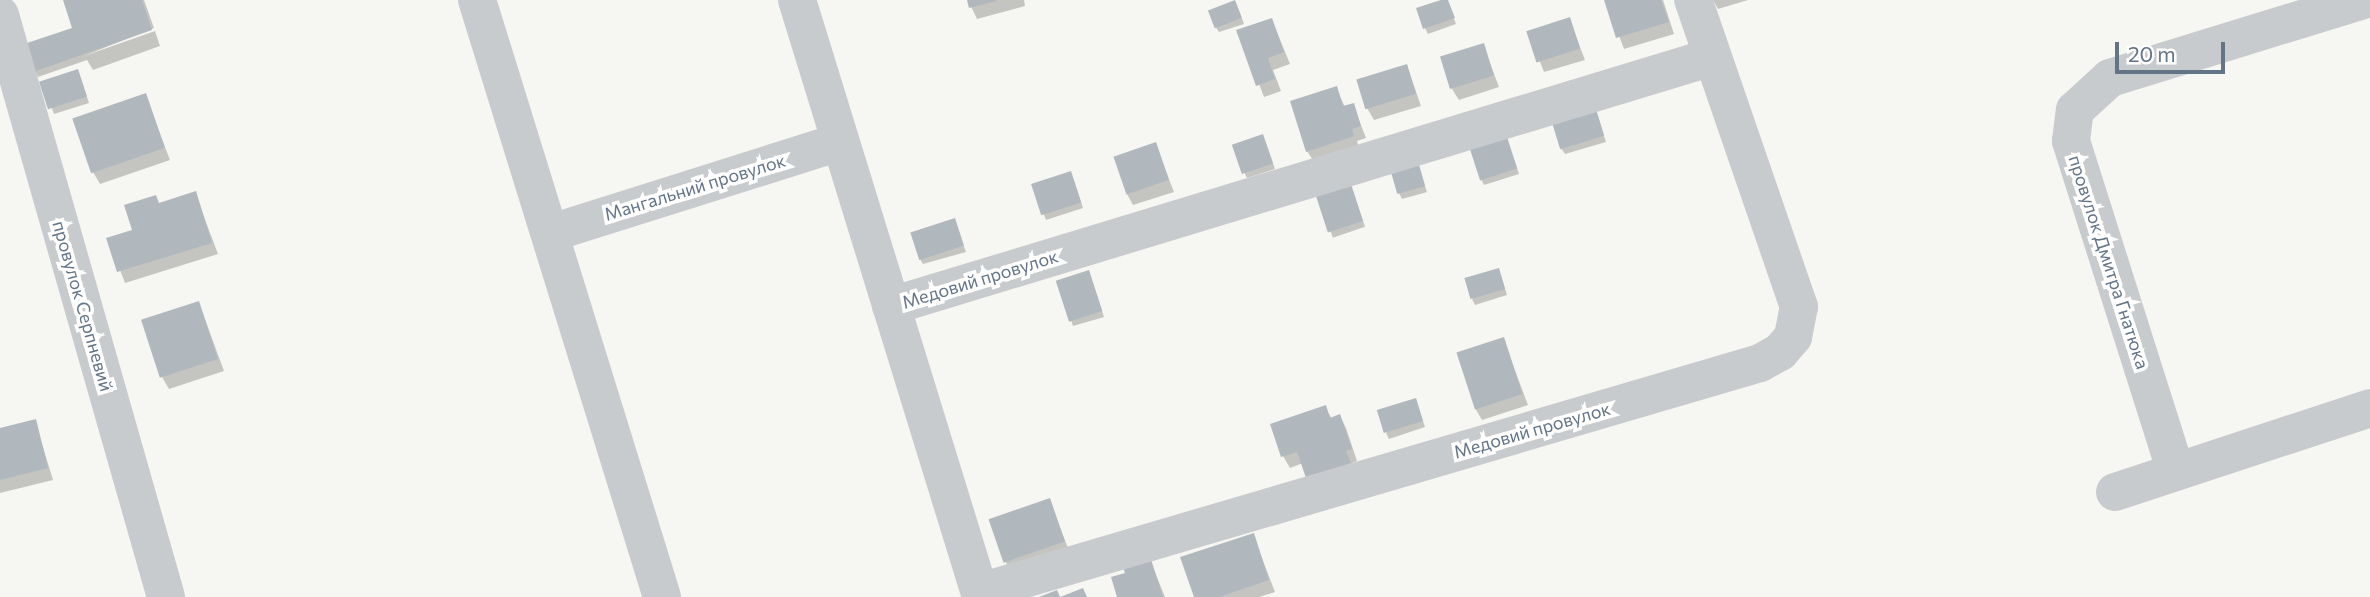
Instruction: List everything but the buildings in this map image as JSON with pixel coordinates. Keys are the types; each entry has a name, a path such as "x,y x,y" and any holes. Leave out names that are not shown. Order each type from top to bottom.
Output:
{"street":[{"path":"477,0 662,597"},
{"name":"Медовий провулок","path":"981,595 1760,363 1780,352 1793,337 1799,307 1693,0"},
{"name":"провулок Дмитра Гнатюка","path":"2175,469 2074,150 2075,110 2109,78 2363,0"},
{"path":"805,2 839,142 981,595"},
{"name":"провулок Серпневий","path":"0,15 166,597"},
{"name":"Медовий провулок","path":"891,306 1712,57"},
{"name":"Мангальний провулок","path":"551,233 839,142"},
{"path":"2115,492 2175,469 2370,408"}]}
